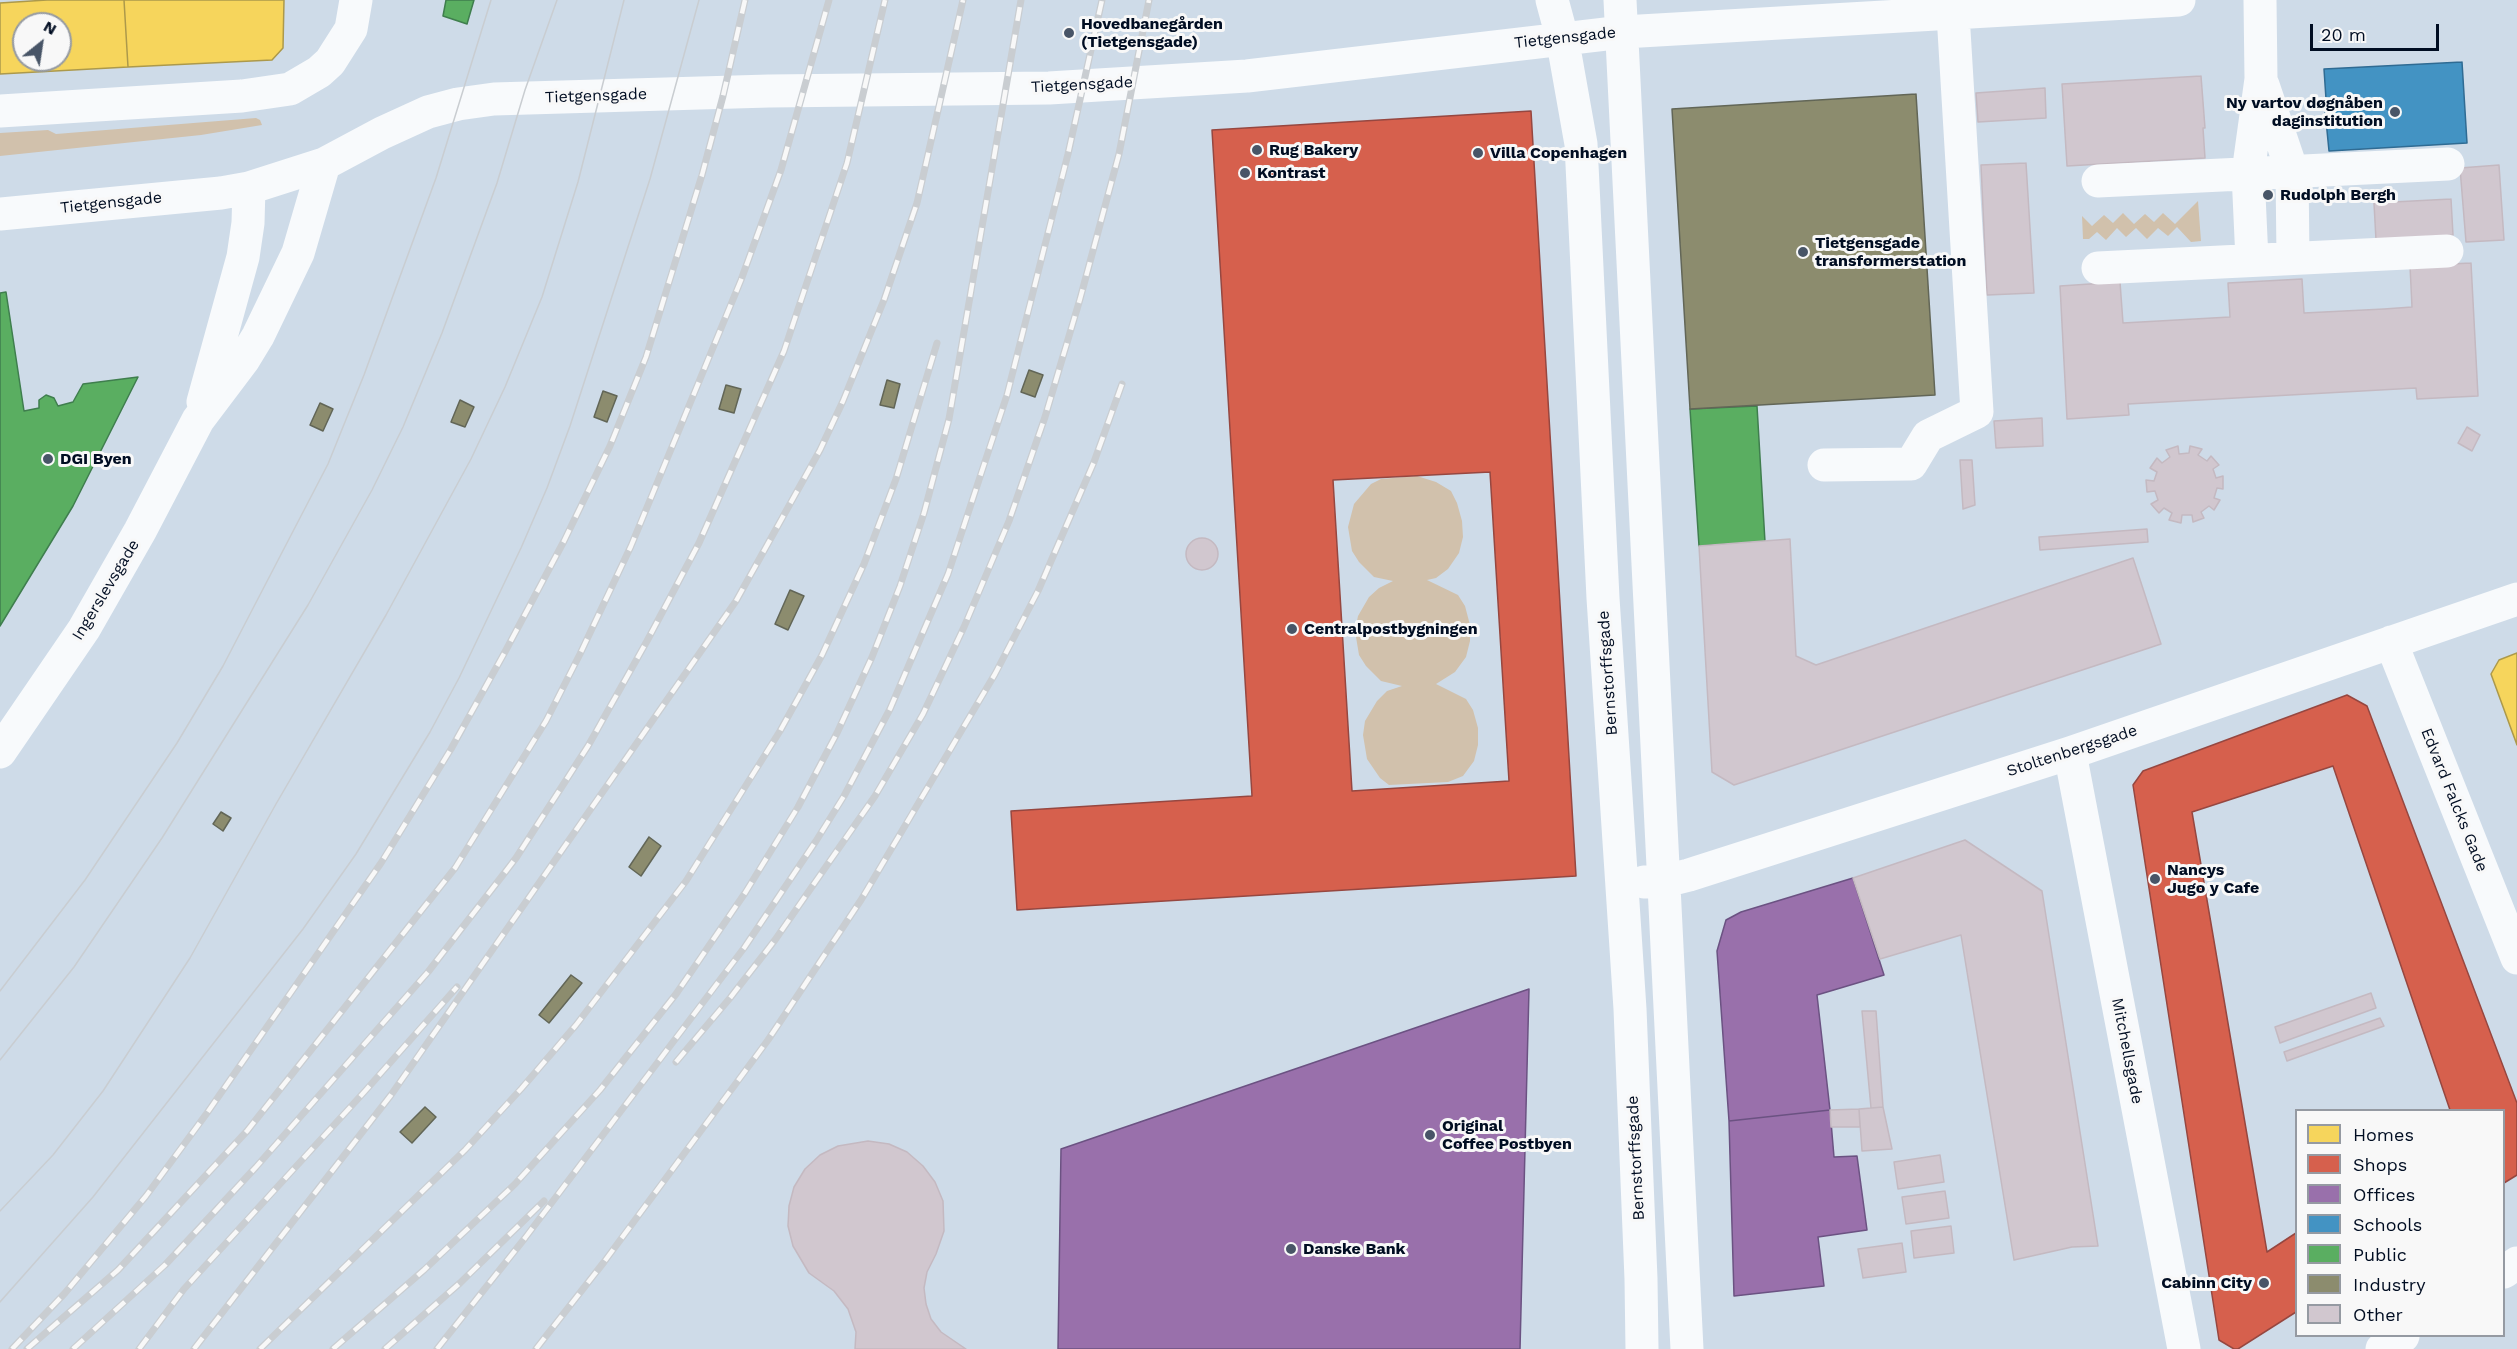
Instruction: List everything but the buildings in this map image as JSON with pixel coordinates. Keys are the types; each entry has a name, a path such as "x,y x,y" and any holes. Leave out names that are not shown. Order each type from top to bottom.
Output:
{"street":[{"path":"0,111 261,94 290,89 319,72 330,62 351,29 356,0"},
{"name":"Bernstorffsgade","path":"1552,0 1562,37 1581,144 1603,598 1630,1009 1642,1349"},
{"name":"Tietgensgade","path":"0,214 221,193 249,188 324,164 428,112 458,104 494,99 769,91 1049,88 1247,76 1562,37 1621,16 1953,14 2179,0"},
{"path":"2252,260 2248,173 2261,79 2260,0"},
{"path":"1824,465 1911,464 1928,436 1977,412 1953,14"},
{"path":"1621,16 1688,1349"},
{"path":"2261,79 2292,171 2293,258"},
{"name":"Ingerslevsgade","path":"0,752 84,629 140,531 198,420 244,360 278,297 298,253 324,164"},
{"path":"2098,181 2448,164"},
{"name":"Ingerslevsgade","path":"198,420 243,257 248,223 249,188"},
{"path":"2098,268 2447,251"},
{"name":"Stoltenbergsgade","path":"1622,883 1665,881 2070,753 2517,598"},
{"name":"Edvard Falcks Gade","path":"2391,642 2517,958"},
{"name":"Mitchellsgade","path":"2070,753 2184,1349"},
{"path":"2382,1349 2400,1337"}],"shaded area":[{"path":"256,118 262,125 201,135 0,156 0,133 48,130 56,134"},
{"path":"2198,201 2201,241 2191,242 2177,227 2168,236 2158,228 2147,239 2136,228 2126,237 2117,228 2106,240 2097,232 2089,239 2083,239 2082,216 2092,226 2104,215 2113,223 2123,213 2134,224 2145,214 2154,222 2163,213 2175,224"},
{"path":"1417,476 1436,482 1451,491 1462,521 1463,537 1459,553 1448,569 1436,578 1427,580 1458,595 1465,606 1470,625 1470,641 1466,657 1455,672 1436,684 1466,699 1473,710 1478,728 1478,745 1474,761 1463,776 1448,782 1389,785 1380,778 1367,759 1363,735 1365,721 1377,701 1387,691 1402,686 1381,681 1366,666 1359,655 1355,631 1358,616 1369,597 1379,588 1393,581 1374,577 1359,562 1352,551 1348,527 1354,504 1371,484 1381,479"}],"tram line":[{"path":"0,991 85,880 177,743 223,666 328,464 364,375 436,178 491,0"},
{"path":"0,1060 74,967 162,838 308,605 372,490 403,427 442,333 497,183 525,90 557,0"},
{"path":"0,1211 53,1155 103,1091 190,958 386,615 471,459 505,387 542,297 578,182 624,0"},
{"path":"0,1302 93,1197 303,929 356,854 430,732 459,678 521,548 570,426 650,179 699,0"}],"railway":[{"path":"12,1349 65,1293 146,1196 207,1113 381,863 451,749 506,650 564,541 610,446 646,357 702,175 745,0"},
{"path":"27,1349 118,1270 247,1131 455,868 546,721 631,546 741,280 781,170 829,0"},
{"path":"73,1349 165,1265 256,1167 428,972 516,858 588,746 699,543 784,351 847,163 885,0"},
{"path":"194,1349 391,1095 736,601 820,450 843,401 884,300 917,203 963,0"},
{"path":"333,1349 424,1270 515,1184 600,1090 676,994 745,893 798,807 837,733 872,657 900,586 924,513 949,419 1021,0"},
{"path":"437,1349 525,1238 744,948 844,796 890,709 948,574 1007,395 1068,154 1102,0"},
{"path":"676,1062 775,940 875,796 923,714 964,627 1009,521 1045,417 1080,299 1119,154 1149,0"},
{"path":"260,1349 465,1150 521,1089 576,1025 686,881 780,731 822,655 864,564 896,479 937,343"},
{"path":"536,1349 604,1262 768,1040 861,900 995,674 1038,591 1094,462 1122,384"},
{"path":"139,1349 184,1289 457,987"},
{"path":"385,1349 460,1283 544,1201"}],"place":[{"name":"Hovedbanegården (Tietgensgade)","path":"1069,33"},
{"name":"Ny vartov døgnåben daginstitution","path":"2395,112"},
{"name":"Rug Bakery","path":"1257,150"},
{"name":"Villa Copenhagen","path":"1478,153"},
{"name":"Kontrast","path":"1245,173"},
{"name":"Rudolph Bergh","path":"2268,195"},
{"name":"Tietgensgade transformerstation","path":"1803,252"},
{"name":"DGI Byen","path":"48,459"},
{"name":"Centralpostbygningen","path":"1292,629"},
{"name":"Nancys Jugo y Cafe","path":"2155,879"},
{"name":"Original Coffee Postbyen","path":"1430,1135"},
{"name":"Danske Bank","path":"1291,1249"},
{"name":"Cabinn City","path":"2264,1283"}]}
